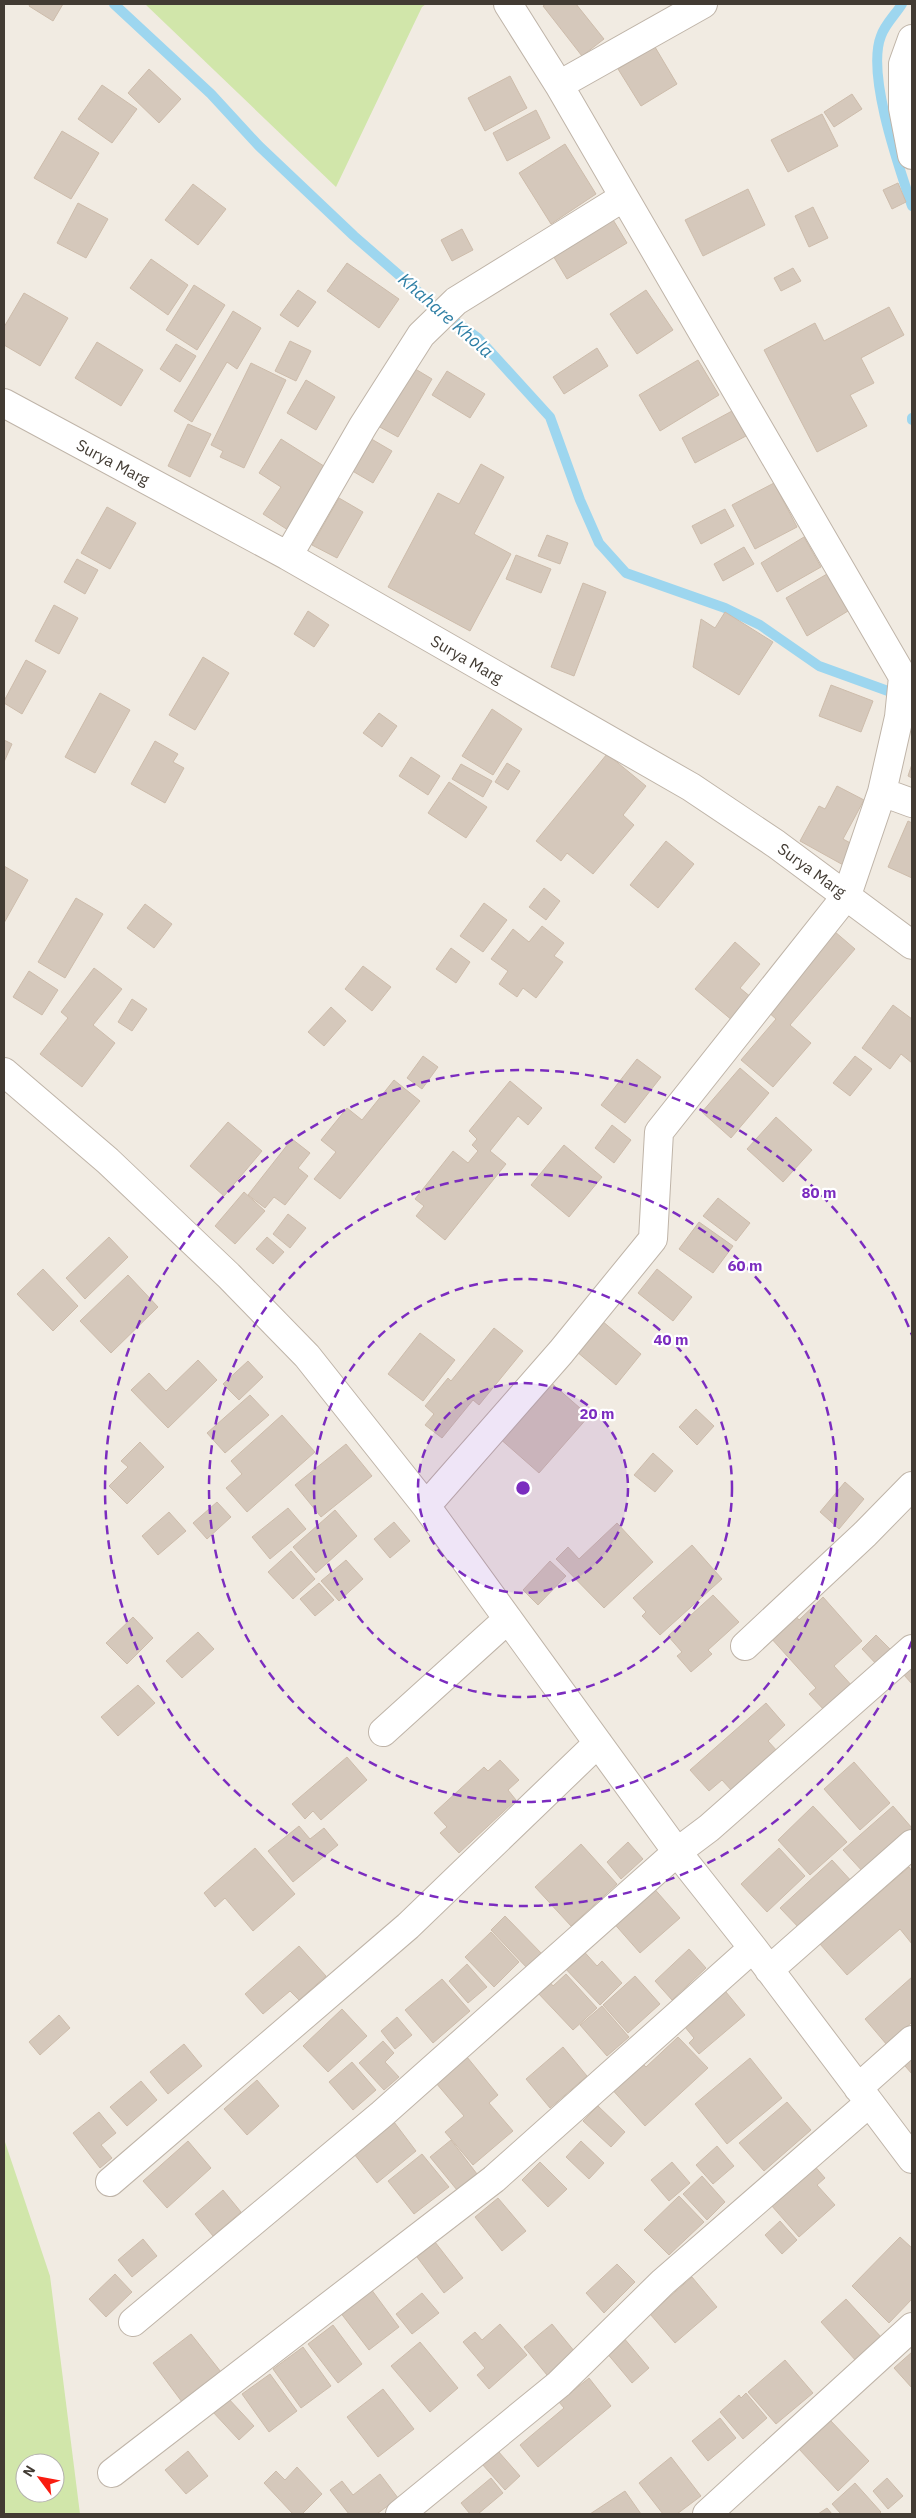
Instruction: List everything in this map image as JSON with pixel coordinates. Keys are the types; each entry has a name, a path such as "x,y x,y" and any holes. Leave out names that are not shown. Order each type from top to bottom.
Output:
{"street":[{"path":"426,1506 561,1352 653,1240 659,1132 847,895 882,792 899,717 903,677 559,85 508,4"},
{"path":"559,85 703,4"},
{"path":"912,39 903,64 903,108 912,155"},
{"path":"288,556 363,426 421,335 456,301 624,198"},
{"name":"Surya Marg","path":"4,403 288,556 691,787 776,844 912,945"},
{"path":"882,792 912,802"},
{"path":"4,1072 108,1161 228,1275 307,1356 426,1506 677,1852 761,1959 912,2159"},
{"path":"745,1646 865,1534 912,1486"},
{"path":"383,1732 508,1619"},
{"path":"133,2322 382,2114 677,1852 709,1828 912,1649"},
{"path":"110,2182 408,1926 598,1743"},
{"path":"112,2473 494,2180 761,1959 912,1844"},
{"path":"400,2514 559,2384 663,2282 864,2096 912,2040"},
{"path":"706,2514 912,2327"}],"green space":[{"path":"145,4 426,4 422,7 336,187"},
{"path":"4,2139 50,2276 80,2514 4,2514"}],"building":[{"path":"30,4 63,4 53,21 29,6"},
{"path":"546,4 576,4 604,39 582,56 543,6"},
{"path":"655,47 677,84 641,106 618,69"},
{"path":"149,69 181,99 159,123 128,93"},
{"path":"510,76 527,108 485,131 468,98"},
{"path":"102,85 137,109 112,143 78,119"},
{"path":"852,94 862,109 834,127 824,112"},
{"path":"536,110 550,138 507,161 493,133"},
{"path":"822,114 838,146 788,172 771,140"},
{"path":"62,131 99,153 71,199 34,178"},
{"path":"565,144 596,194 551,224 519,173"},
{"path":"898,183 906,202 892,209 883,190"},
{"path":"193,184 226,209 198,245 165,220"},
{"path":"748,189 765,225 703,256 685,220"},
{"path":"78,203 108,219 86,258 57,243"},
{"path":"813,207 828,238 809,247 795,216"},
{"path":"612,218 627,243 567,279 552,254"},
{"path":"462,229 473,250 452,261 441,240"},
{"path":"151,259 188,285 168,315 130,288"},
{"path":"347,263 399,299 379,328 327,291"},
{"path":"793,268 801,281 781,291 774,278"},
{"path":"194,285 225,305 197,350 166,330"},
{"path":"298,290 316,302 298,327 280,315"},
{"path":"646,290 673,330 637,354 610,314"},
{"path":"24,293 68,318 40,366 4,345 4,327"},
{"path":"889,307 904,335 861,358 874,383 850,395 867,426 817,452 764,350 815,323 824,341"},
{"path":"233,311 261,328 237,369 227,362 192,422 174,411"},
{"path":"290,341 311,351 296,381 275,371"},
{"path":"97,342 143,370 121,406 75,378"},
{"path":"176,344 196,356 180,382 160,369"},
{"path":"597,348 608,366 564,394 553,377"},
{"path":"698,360 719,395 660,431 639,395"},
{"path":"251,363 286,380 244,468 220,457 223,451 211,445"},
{"path":"412,367 432,379 398,437 378,426"},
{"path":"447,371 485,394 470,418 432,395"},
{"path":"306,380 335,397 316,430 287,413"},
{"path":"732,411 746,436 695,463 682,438"},
{"path":"188,424 211,434 190,477 168,466"},
{"path":"368,437 392,451 373,483 349,469"},
{"path":"281,439 327,468 288,530 263,514 281,487 259,473"},
{"path":"481,464 504,477 474,534 511,554 470,631 388,587 438,493 459,504"},
{"path":"774,483 797,527 755,549 732,505"},
{"path":"339,498 363,512 337,558 312,545"},
{"path":"107,507 136,523 110,569 81,553"},
{"path":"725,509 734,526 701,544 692,526"},
{"path":"547,535 568,543 560,564 538,556"},
{"path":"804,537 821,567 777,592 761,563"},
{"path":"744,547 754,564 723,581 714,564"},
{"path":"516,555 551,569 541,593 506,579"},
{"path":"77,559 98,570 85,594 64,582"},
{"path":"827,574 848,611 807,636 786,598"},
{"path":"583,583 606,592 574,676 551,667"},
{"path":"54,605 78,618 59,654 35,641"},
{"path":"308,611 329,625 314,647 294,634"},
{"path":"725,612 773,642 739,695 693,667 701,619 715,628"},
{"path":"203,657 229,673 195,730 169,715"},
{"path":"26,660 46,671 22,714 4,703 4,701"},
{"path":"831,685 873,701 861,732 819,716"},
{"path":"100,693 130,710 95,773 65,757"},
{"path":"492,709 522,729 493,775 462,756"},
{"path":"379,713 397,726 382,747 363,733"},
{"path":"4,740 12,744 4,762"},
{"path":"155,741 178,754 173,762 184,768 165,803 131,784"},
{"path":"607,754 646,786 623,815 634,825 593,874 567,853 561,861 536,841"},
{"path":"411,757 440,776 428,795 399,776"},
{"path":"507,763 520,771 508,790 495,782"},
{"path":"461,764 492,781 483,797 452,779"},
{"path":"912,764 912,778 908,776"},
{"path":"449,782 487,807 466,838 428,813"},
{"path":"837,786 864,800 843,839 856,846 845,866 800,841 819,806 825,809"},
{"path":"908,821 912,823 912,878 888,867"},
{"path":"666,841 694,864 658,908 630,885"},
{"path":"4,866 28,880 4,923"},
{"path":"544,888 560,901 546,920 529,907"},
{"path":"76,898 103,914 65,978 38,962"},
{"path":"484,903 507,920 483,952 460,936"},
{"path":"145,904 172,924 154,948 127,928"},
{"path":"542,926 564,943 554,956 563,962 536,998 523,988 517,997 499,984 508,971 491,959 513,929 529,942"},
{"path":"834,931 855,949 790,1025 811,1043 773,1087 741,1060 776,1019 767,1011"},
{"path":"735,942 760,964 740,988 752,998 733,1021 695,989"},
{"path":"451,948 470,962 456,983 436,969"},
{"path":"363,966 391,987 372,1011 345,989"},
{"path":"94,968 122,989 93,1025 115,1043 82,1087 40,1054 68,1018 61,1012"},
{"path":"29,971 58,990 42,1015 13,997"},
{"path":"132,999 147,1009 132,1031 118,1022"},
{"path":"893,1005 912,1019 912,1063 901,1054 890,1069 862,1048"},
{"path":"331,1007 346,1021 324,1046 308,1032"},
{"path":"423,1056 438,1067 422,1089 407,1078"},
{"path":"855,1056 872,1069 850,1096 833,1083"},
{"path":"637,1059 661,1077 625,1123 601,1105"},
{"path":"740,1068 769,1093 731,1138 702,1112"},
{"path":"394,1080 420,1101 340,1199 314,1179 336,1152 321,1140 347,1108 362,1120"},
{"path":"510,1081 542,1108 528,1125 518,1116 490,1151 506,1164 445,1240 416,1216 424,1206 415,1199 453,1151 468,1163 478,1151 472,1145 477,1139 469,1131"},
{"path":"776,1117 812,1150 783,1182 747,1149"},
{"path":"228,1122 262,1151 224,1196 190,1166"},
{"path":"612,1125 631,1140 614,1163 595,1148"},
{"path":"292,1139 310,1153 298,1168 308,1176 285,1205 274,1197 265,1208 248,1195"},
{"path":"564,1145 602,1177 569,1217 531,1185"},
{"path":"244,1192 265,1211 235,1244 215,1226"},
{"path":"718,1198 750,1223 736,1241 703,1216"},
{"path":"288,1214 306,1228 290,1248 273,1234"},
{"path":"699,1222 733,1246 713,1273 679,1249"},
{"path":"109,1237 128,1257 85,1299 66,1278"},
{"path":"267,1237 284,1252 273,1264 256,1249"},
{"path":"43,1269 78,1306 53,1331 17,1294"},
{"path":"657,1269 692,1297 673,1321 638,1293"},
{"path":"128,1275 158,1307 111,1353 80,1321"},
{"path":"601,1320 641,1354 616,1385 576,1351"},
{"path":"494,1328 523,1351 479,1405 473,1400 442,1438 425,1425 434,1414 425,1406 448,1378 451,1381"},
{"path":"420,1333 455,1360 423,1401 388,1374"},
{"path":"198,1360 217,1380 168,1428 131,1390 149,1373 166,1391"},
{"path":"248,1361 263,1377 239,1400 223,1384"},
{"path":"548,1380 589,1416 539,1473 498,1437"},
{"path":"250,1395 269,1415 225,1453 207,1433"},
{"path":"696,1409 714,1426 697,1445 679,1427"},
{"path":"282,1415 315,1452 247,1512 226,1488 242,1474 231,1461"},
{"path":"140,1442 164,1467 127,1504 109,1486 128,1467 121,1461"},
{"path":"346,1444 372,1476 321,1517 295,1485"},
{"path":"653,1453 673,1471 655,1492 634,1475"},
{"path":"845,1482 864,1499 839,1529 820,1512"},
{"path":"217,1502 231,1517 207,1539 193,1523"},
{"path":"288,1508 306,1529 270,1559 252,1537"},
{"path":"335,1510 357,1536 316,1573 293,1547"},
{"path":"169,1512 186,1531 158,1555 142,1536"},
{"path":"394,1522 410,1541 390,1558 374,1539"},
{"path":"617,1523 653,1562 604,1608 556,1559 568,1547 579,1559"},
{"path":"692,1545 722,1579 660,1635 642,1616 646,1612 633,1598"},
{"path":"291,1551 315,1579 293,1599 268,1572"},
{"path":"346,1560 363,1579 339,1601 321,1581"},
{"path":"550,1561 566,1576 538,1605 523,1590"},
{"path":"319,1583 334,1600 315,1616 300,1599"},
{"path":"713,1595 739,1622 708,1650 712,1654 691,1672 677,1656 682,1652 668,1636"},
{"path":"823,1597 862,1641 834,1666 854,1688 826,1712 809,1694 816,1688 770,1637 795,1615 799,1620"},
{"path":"133,1617 153,1638 127,1664 106,1643"},
{"path":"198,1632 214,1649 182,1678 166,1661"},
{"path":"876,1635 894,1653 879,1667 862,1649"},
{"path":"912,1668 912,1684 904,1675"},
{"path":"138,1685 155,1703 118,1736 101,1717"},
{"path":"766,1703 785,1725 768,1741 778,1752 733,1792 722,1780 709,1791 690,1770"},
{"path":"347,1757 367,1780 321,1820 313,1811 305,1819 292,1804"},
{"path":"500,1760 519,1780 508,1790 516,1800 459,1853 440,1833 447,1827 434,1813 484,1767 488,1771"},
{"path":"854,1762 890,1803 860,1830 824,1789"},
{"path":"813,1806 847,1842 810,1875 778,1840"},
{"path":"893,1806 912,1828 912,1831 864,1873 843,1850"},
{"path":"299,1826 310,1839 324,1828 338,1845 293,1882 268,1851"},
{"path":"628,1842 643,1859 621,1879 607,1862"},
{"path":"581,1844 617,1884 571,1926 535,1887"},
{"path":"255,1848 295,1894 253,1931 225,1898 215,1907 204,1893"},
{"path":"779,1848 805,1876 767,1912 741,1884"},
{"path":"832,1860 854,1884 803,1932 780,1908"},
{"path":"909,1867 912,1871 912,1944 900,1929 847,1975 820,1944"},
{"path":"651,1885 680,1918 640,1953 611,1920"},
{"path":"505,1916 543,1955 528,1969 491,1930"},
{"path":"491,1932 519,1962 494,1987 465,1957"},
{"path":"299,1946 326,1976 299,2000 290,1991 263,2014 245,1994"},
{"path":"579,1946 597,1966 602,1961 622,1983 600,2005 561,1964"},
{"path":"689,1949 706,1968 672,2000 655,1981"},
{"path":"467,1964 487,1987 468,2003 449,1981"},
{"path":"566,1974 597,2008 573,2030 537,1992 549,1981 553,1986"},
{"path":"635,1976 660,2004 628,2033 603,2005"},
{"path":"912,1977 912,2022 887,2045 865,2019"},
{"path":"442,1979 470,2011 433,2043 405,2010"},
{"path":"721,1986 745,2015 699,2054 689,2043 694,2038 680,2021"},
{"path":"602,2006 629,2037 607,2056 580,2025"},
{"path":"342,2009 367,2036 328,2072 303,2046"},
{"path":"59,2015 70,2028 40,2055 29,2042"},
{"path":"397,2017 412,2035 395,2049 381,2031"},
{"path":"678,2037 708,2068 645,2126 609,2086 638,2059 646,2067"},
{"path":"383,2041 394,2053 385,2062 399,2077 384,2090 359,2063"},
{"path":"184,2044 202,2066 168,2094 150,2072"},
{"path":"563,2047 587,2076 550,2108 526,2079"},
{"path":"912,2047 912,2074 899,2059"},
{"path":"467,2057 498,2095 489,2103 513,2131 473,2165 445,2132 464,2116 436,2083"},
{"path":"750,2058 782,2098 727,2144 695,2104"},
{"path":"352,2062 376,2090 353,2110 329,2082"},
{"path":"257,2080 279,2106 247,2135 224,2109"},
{"path":"141,2081 157,2100 127,2126 110,2107"},
{"path":"787,2102 811,2130 764,2171 739,2143"},
{"path":"598,2106 625,2132 611,2147 583,2121"},
{"path":"99,2112 116,2133 101,2145 112,2158 100,2168 73,2133"},
{"path":"391,2118 416,2151 377,2183 351,2150"},
{"path":"451,2140 477,2174 457,2190 430,2157"},
{"path":"188,2141 211,2168 167,2208 143,2181"},
{"path":"581,2141 604,2163 589,2179 566,2157"},
{"path":"717,2146 734,2166 713,2184 696,2165"},
{"path":"422,2154 449,2187 414,2214 388,2181"},
{"path":"540,2162 567,2189 548,2207 522,2180"},
{"path":"672,2162 690,2183 669,2201 651,2180"},
{"path":"812,2163 825,2178 817,2185 835,2205 799,2237 771,2205"},
{"path":"702,2176 725,2202 707,2220 683,2194"},
{"path":"223,2190 241,2212 213,2236 195,2214"},
{"path":"679,2196 704,2222 669,2255 644,2230"},
{"path":"498,2198 526,2231 502,2251 475,2217"},
{"path":"780,2221 797,2240 782,2254 765,2235"},
{"path":"900,2237 912,2248 912,2299 889,2323 852,2286"},
{"path":"143,2239 157,2256 132,2277 118,2260"},
{"path":"435,2242 463,2278 444,2293 417,2257"},
{"path":"617,2264 635,2282 604,2313 586,2293"},
{"path":"115,2274 132,2292 106,2317 89,2299"},
{"path":"692,2277 717,2307 675,2343 650,2314"},
{"path":"371,2289 399,2327 369,2350 340,2312"},
{"path":"422,2293 439,2313 412,2334 396,2314"},
{"path":"846,2299 882,2338 857,2362 821,2322"},
{"path":"500,2324 527,2355 489,2389 477,2375 485,2368 463,2342 475,2332 482,2340"},
{"path":"552,2324 575,2352 547,2375 524,2347"},
{"path":"333,2325 362,2364 338,2383 308,2344"},
{"path":"191,2334 221,2372 182,2402 153,2363"},
{"path":"623,2337 649,2368 632,2383 606,2352"},
{"path":"420,2342 458,2388 430,2412 391,2366"},
{"path":"303,2347 331,2386 301,2408 273,2369"},
{"path":"912,2352 912,2388 894,2368"},
{"path":"785,2360 813,2393 776,2424 748,2392"},
{"path":"270,2374 297,2411 269,2432 242,2394"},
{"path":"589,2378 611,2406 538,2467 520,2445 564,2408 559,2402"},
{"path":"383,2389 414,2429 378,2457 347,2417"},
{"path":"746,2393 767,2418 743,2439 720,2412 739,2395 741,2398"},
{"path":"227,2397 254,2426 239,2440 212,2411"},
{"path":"720,2418 736,2438 708,2461 692,2441"},
{"path":"830,2420 869,2461 838,2491 799,2449"},
{"path":"188,2451 208,2476 186,2494 165,2470"},
{"path":"498,2451 520,2476 505,2490 482,2464"},
{"path":"671,2457 701,2496 677,2514 663,2514 639,2483"},
{"path":"297,2467 322,2494 302,2514 293,2514 264,2483 276,2471 285,2480"},
{"path":"380,2474 398,2498 377,2514 349,2514 330,2490 342,2481 353,2495"},
{"path":"491,2478 503,2493 478,2514 470,2514 461,2503"},
{"path":"887,2478 903,2496 888,2509 873,2491"},
{"path":"855,2483 881,2512 879,2514 841,2514 832,2504"},
{"path":"625,2491 641,2514 590,2514"},
{"path":"827,2508 832,2514 818,2514"}],"waterway":[{"name":"Khahare Khola","path":"114,4 211,94 259,146 354,236 438,309 478,338 550,417 580,500 599,543 626,573 725,608 760,625 819,666 899,695"},
{"path":"902,4 885,27 877,53 881,96 886,121 912,206"}]}
